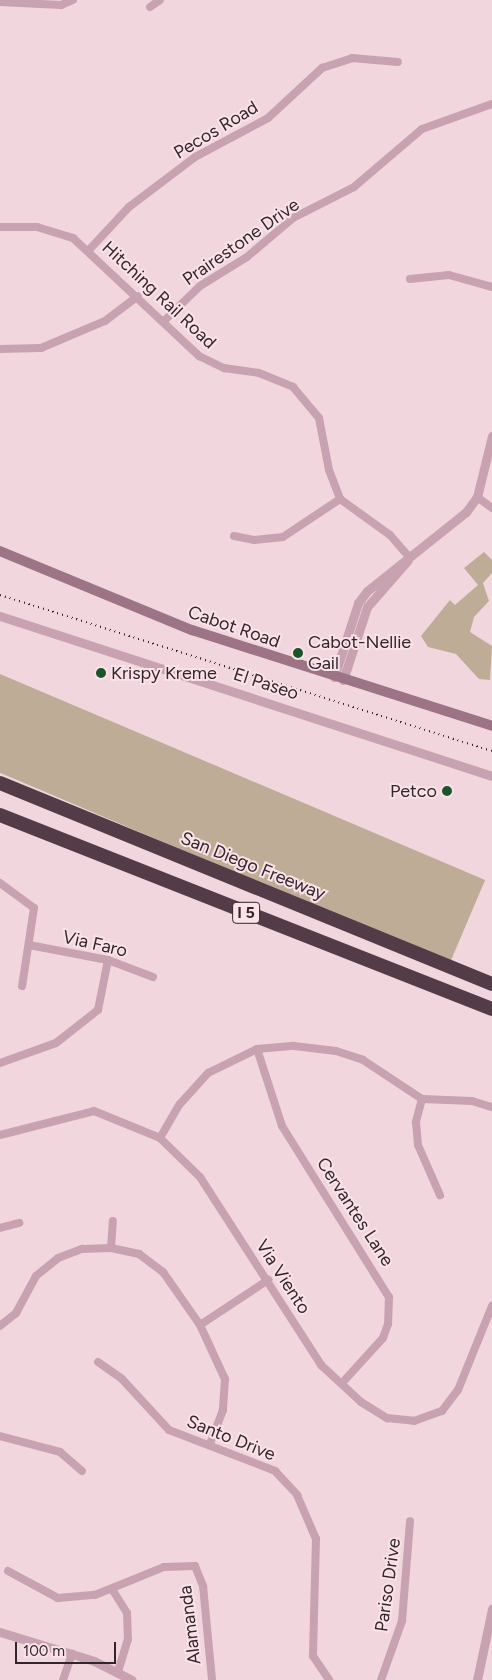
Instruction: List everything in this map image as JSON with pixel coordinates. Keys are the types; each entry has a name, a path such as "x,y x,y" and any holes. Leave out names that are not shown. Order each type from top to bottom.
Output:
{"highway":[{"name":"San Diego Freeway","path":"1,783 492,984"},
{"name":"I 5","path":"0,815 492,1010"}],"main road":[{"name":"Cabot Road","path":"0,551 192,630 492,726"}],"street":[{"path":"0,2 60,5 73,0"},
{"path":"150,7 160,0"},
{"name":"Pecos Road","path":"89,250 129,207 195,157 268,118 322,68 352,58 398,62"},
{"name":"Prairestone Drive","path":"164,321 194,291 248,257 293,218 354,187 422,129 492,104"},
{"name":"Hitching Rail Road","path":"0,227 57,231 89,250 164,321 212,363 279,379 307,401 319,418 328,470 340,499"},
{"path":"410,279 449,275 492,287"},
{"path":"0,349 41,348 105,321 138,296"},
{"path":"339,678 367,607 410,558 477,497 492,436"},
{"path":"477,497 492,508"},
{"path":"234,536 254,540 283,537 340,499 390,535 410,558"},
{"name":"El Paseo","path":"0,616 492,776"},
{"path":"0,883 34,908 22,986"},
{"name":"Via Faro","path":"28,945 108,960 153,977"},
{"path":"0,1063 56,1043 98,1010 108,960"},
{"path":"160,1138 180,1104 208,1073 257,1049 294,1046 336,1051 363,1060 422,1099 472,1101 492,1107"},
{"name":"Cervantes Lane","path":"257,1049 282,1126 388,1297 388,1324 383,1338 342,1383"},
{"path":"422,1099 416,1122 418,1146 440,1195"},
{"name":"Via Viento","path":"0,1135 94,1111 160,1138 200,1177 322,1365 387,1418 414,1421 442,1411 458,1390 492,1306"},
{"path":"112,1248 113,1221"},
{"path":"0,1228 19,1223"},
{"path":"0,1326 16,1313 36,1276 58,1258 82,1249 112,1248 139,1254 163,1272 200,1324 225,1379 223,1410 210,1444"},
{"path":"200,1324 268,1280"},
{"name":"Santo Drive","path":"98,1362 122,1379 169,1430 210,1444 275,1471 297,1495 316,1539 313,1656 329,1680"},
{"path":"0,1436 60,1452 82,1470"},
{"name":"Pariso Drive","path":"381,1680 402,1620 410,1521"},
{"name":"Alamanda","path":"112,1589 164,1567 195,1566 203,1586 212,1680"},
{"path":"8,1571 58,1598 112,1589 128,1613 128,1639 118,1671"},
{"path":"477,1680 492,1608"},
{"path":"0,1632 72,1654 118,1671 132,1680"},
{"path":"63,1680 72,1654"}],"shaded area":[{"path":"484,552 492,560 492,573 483,583 489,601 474,617 470,632 492,646 490,680 479,679 456,654 428,647 421,636 450,600 455,605 478,585 464,568"},
{"path":"0,674 485,880 450,964 0,773"}],"railway":[{"path":"0,595 492,751"}],"place":[{"name":"Cabot-Nellie Gail","path":"298,653"},
{"name":"Krispy Kreme","path":"101,673"},
{"name":"Petco","path":"447,791"}]}
